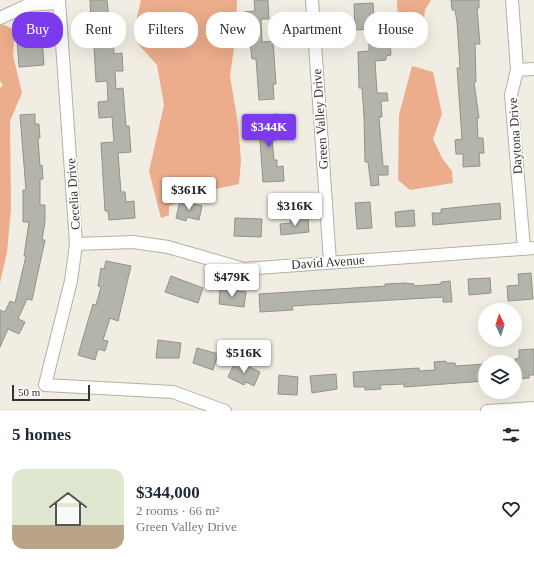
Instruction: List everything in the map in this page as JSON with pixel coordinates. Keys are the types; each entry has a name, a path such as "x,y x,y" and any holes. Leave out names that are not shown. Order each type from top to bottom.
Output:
{"street":[{"name":"Green Valley Drive","path":"312,0 330,262"},
{"name":"Daytona Drive","path":"512,0 517,70 511,95 529,248"},
{"path":"0,18 28,6 59,2"},
{"name":"Cecelia Drive","path":"59,2 76,244 71,281 45,385 173,392 225,411"},
{"path":"517,70 534,69"},
{"name":"David Avenue","path":"76,244 133,242 168,247 244,269 529,248"},
{"path":"487,411 534,408"}],"shaded area":[{"path":"141,0 237,0 237,12 206,12 206,48 234,48 230,76 238,124 241,161 239,184 211,190 169,206 169,215 161,218 149,171 164,105 157,65 142,48 198,48 198,12 138,12"},
{"path":"397,0 431,0 425,12 398,12"},
{"path":"2,24 12,29 13,55 22,93 10,121 11,209 7,252 0,283 0,88 3,85 0,81 0,26"},
{"path":"412,66 433,72 442,114 433,139 442,158 452,171 453,183 410,190 398,180 399,115"}],"building":[{"path":"90,0 107,0 108,12 91,12"},
{"path":"254,0 268,0 268,19 261,19 262,42 268,41 268,48 273,48 276,84 273,84 274,99 259,100 256,59 252,59 251,48 260,48 260,12 244,12 255,11"},
{"path":"451,0 479,0 479,8 477,8 480,44 475,44 476,82 474,82 479,118 477,118 478,138 483,138 484,153 479,153 480,166 463,167 463,154 456,154 455,140 462,139 457,68 460,68 457,22 455,10 452,10"},
{"path":"373,3 374,12 364,12 364,29 356,30 356,12 354,12 354,4"},
{"path":"18,48 43,48 44,65 19,67"},
{"path":"94,48 114,48 114,54 122,53 123,71 115,71 116,89 123,88 126,126 129,126 131,152 118,153 121,192 125,192 126,202 134,201 135,218 109,220 108,211 105,211 101,143 114,142 112,117 99,118 98,102 108,101 107,81 96,82"},
{"path":"369,48 390,48 391,55 386,56 386,60 375,61 377,93 387,93 388,101 381,101 382,117 379,117 383,166 388,166 388,175 378,175 379,185 371,186 368,162 365,162 364,117 362,88 359,88 358,52 369,51"},
{"path":"35,114 35,124 39,124 40,138 38,138 40,166 42,165 43,179 40,179 40,205 45,205 45,221 42,240 45,240 32,300 27,299 18,319 25,322 19,334 8,329 0,347 0,310 5,312 10,301 15,303 26,256 24,256 29,222 23,222 23,190 26,190 20,115"},
{"path":"277,114 276,140 272,140 274,160 277,160 277,167 283,166 284,181 263,182 259,125 253,125 253,116"},
{"path":"180,201 202,206 199,220 187,217 186,221 176,218"},
{"path":"370,202 372,228 357,229 355,203"},
{"path":"500,203 501,219 433,225 432,213 441,213 441,209"},
{"path":"414,210 415,226 396,227 395,212"},
{"path":"235,218 262,219 261,237 234,236"},
{"path":"308,218 309,232 281,235 280,224 291,223 290,220"},
{"path":"106,261 131,266 118,321 110,318 103,340 108,341 105,351 98,349 95,360 78,355 93,304 96,305 101,287 98,286 101,268 104,269"},
{"path":"531,273 533,299 508,301 507,286 519,285 518,274"},
{"path":"171,276 203,288 198,303 165,292"},
{"path":"490,278 491,293 469,295 468,279"},
{"path":"450,281 452,302 443,302 443,297 292,306 293,310 260,312 259,294 385,286 385,284 404,283 414,284 414,286 441,284 441,282"},
{"path":"220,289 246,292 244,307 219,304"},
{"path":"158,340 181,343 179,358 156,358"},
{"path":"197,348 218,354 213,370 193,363"},
{"path":"534,349 534,375 529,375 529,378 522,378 522,355 519,355 519,350"},
{"path":"236,360 260,372 254,386 246,382 244,385 228,377"},
{"path":"446,361 446,363 455,363 456,366 478,364 478,382 404,387 404,384 380,385 381,389 365,390 365,387 354,387 353,372 419,368 419,371 435,370 434,362"},
{"path":"336,374 337,389 312,393 310,376"},
{"path":"279,375 298,377 297,395 278,394"}]}
